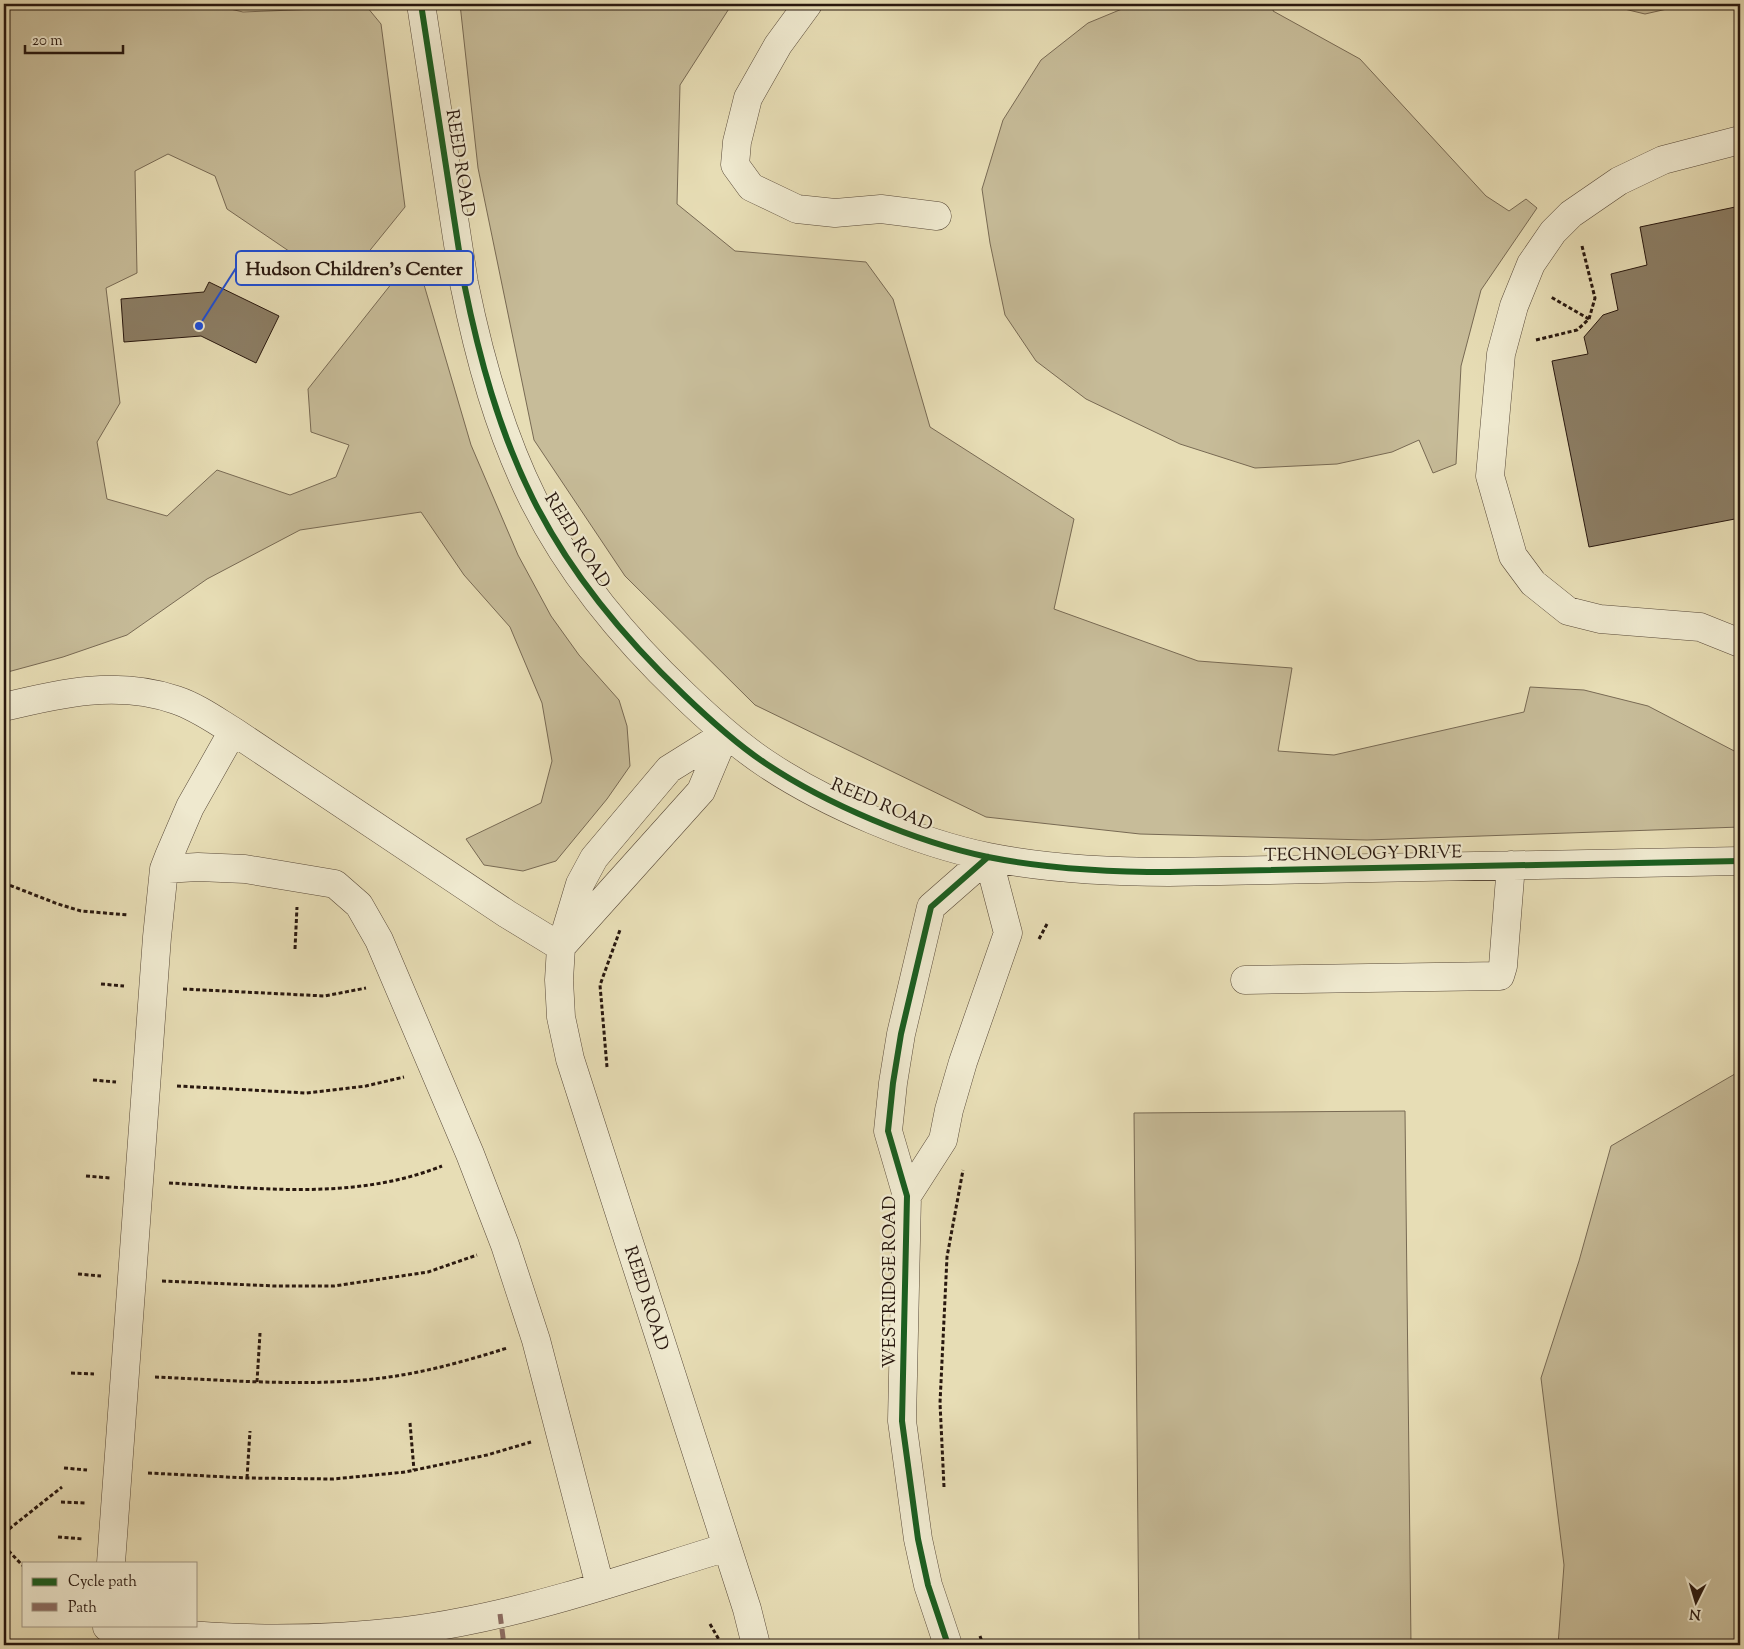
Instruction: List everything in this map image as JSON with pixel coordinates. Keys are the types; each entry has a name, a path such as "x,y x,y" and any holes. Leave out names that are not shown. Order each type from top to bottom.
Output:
{"street":[{"name":"REED ROAD","path":"421,4 464,283 484,374 515,458 533,499 555,540 603,608 647,658 726,734 767,764 803,786 843,806 937,844 988,857"},
{"path":"808,4 778,45 748,98 737,142 735,164 751,187 797,209 836,213 881,209 937,216"},
{"path":"1740,140 1663,160 1619,181 1571,214 1553,232 1531,264 1514,306 1501,354 1490,476 1513,556 1533,583 1568,611 1600,619 1700,627 1740,642"},
{"path":"4,708 79,690 112,688 144,692 177,700 233,731 507,914 561,947 701,791 726,734"},
{"path":"111,1562 146,1084 164,869 190,807 233,731"},
{"name":"REED ROAD","path":"726,734 669,769 594,858 580,884 561,947 558,980 561,1017 570,1059 747,1609 756,1645"},
{"name":"TECHNOLOGY DRIVE","path":"988,857 1076,870 1120,872 1740,861"},
{"name":"WESTRIDGE ROAD","path":"907,1196 943,1140 949,1110 963,1062 1008,933 988,857 931,908 901,1034 892,1083 888,1132 907,1196 902,1421 918,1539 928,1584 948,1645"},
{"path":"1245,980 1500,976 1503,966 1510,865"},
{"path":"164,869 245,869 334,884 359,906 380,940 506,1245 536,1340 600,1586"},
{"path":"106,1633 192,1640 220,1637 395,1638 548,1602 727,1547"}],"path":[{"path":"1531,341 1577,330 1589,319 1595,298 1582,246"},
{"path":"1548,295 1589,319"},
{"path":"4,883 81,911 131,915"},
{"path":"295,949 297,905"},
{"path":"608,1074 600,984 620,930 625,924"},
{"path":"1035,947 1047,924"},
{"path":"101,984 325,996 360,990 395,978"},
{"path":"93,1080 306,1093 366,1086 407,1076 432,1066"},
{"path":"86,1176 269,1189 325,1190 373,1185 424,1173 470,1154"},
{"path":"945,1495 940,1403 947,1257 964,1164"},
{"path":"78,1274 132,1279 276,1286 334,1286 428,1272 506,1245"},
{"path":"257,1382 260,1333"},
{"path":"71,1373 305,1384 365,1380 449,1366 536,1340"},
{"path":"410,1424 414,1470"},
{"path":"247,1478 250,1431"},
{"path":"64,1468 247,1478 333,1480 414,1470 488,1455 561,1434"},
{"path":"4,1533 62,1487"},
{"path":"4,1546 22,1565"},
{"path":"710,1624 722,1645"},
{"path":"977,1629 983,1645"}],"shaded area":[{"path":"4,4 209,4 243,12 367,7 381,24 405,207 354,270 330,279 227,209 215,176 168,154 135,171 137,273 106,288 120,403 97,442 107,499 167,516 217,470 290,495 336,477 349,445 311,432 308,389 415,254 471,445 518,555 551,616 579,655 619,700 627,726 630,766 607,799 556,861 523,871 484,865 466,839 541,803 552,761 542,703 510,627 464,575 421,512 300,530 207,579 127,635 63,657 4,673"},
{"path":"460,4 732,4 680,85 677,204 735,251 866,262 893,299 930,427 1074,519 1054,609 1198,661 1292,668 1278,751 1334,755 1524,712 1530,687 1584,690 1648,706 1740,754 1740,827 1367,840 1140,834 986,817 755,705 625,576 534,440 478,168"},
{"path":"1134,4 1275,4 1273,11 1360,59 1486,196 1509,211 1526,199 1537,208 1481,290 1461,366 1456,464 1433,473 1419,440 1392,452 1337,464 1255,468 1180,444 1086,399 1036,361 1005,315 990,243 982,189 1003,120 1041,60 1088,23"},
{"path":"1609,4 1689,4 1645,14"},
{"path":"1740,1071 1740,1645 1558,1645 1564,1565 1541,1378 1579,1261 1611,1146"},
{"path":"1405,1111 1411,1645 1139,1645 1134,1113"}],"building":[{"path":"1740,206 1740,518 1589,547 1552,361 1588,354 1584,337 1603,315 1618,310 1611,274 1647,265 1640,227"},
{"path":"209,282 279,316 256,363 201,336 124,342 121,299 204,292"}],"marked path":[{"path":"500,1614 504,1645"}],"cycle path":[{"path":"421,4 464,283 491,393 521,473 548,526 581,579 640,651 703,713 765,763 815,793 843,807 931,842 988,857 1056,867 1169,872 1740,861"},
{"path":"948,1645 928,1585 918,1539 902,1421 907,1196 888,1131 901,1034 931,907 988,857"}],"place":[{"name":"Hudson Children's Center","path":"199,326"}]}
